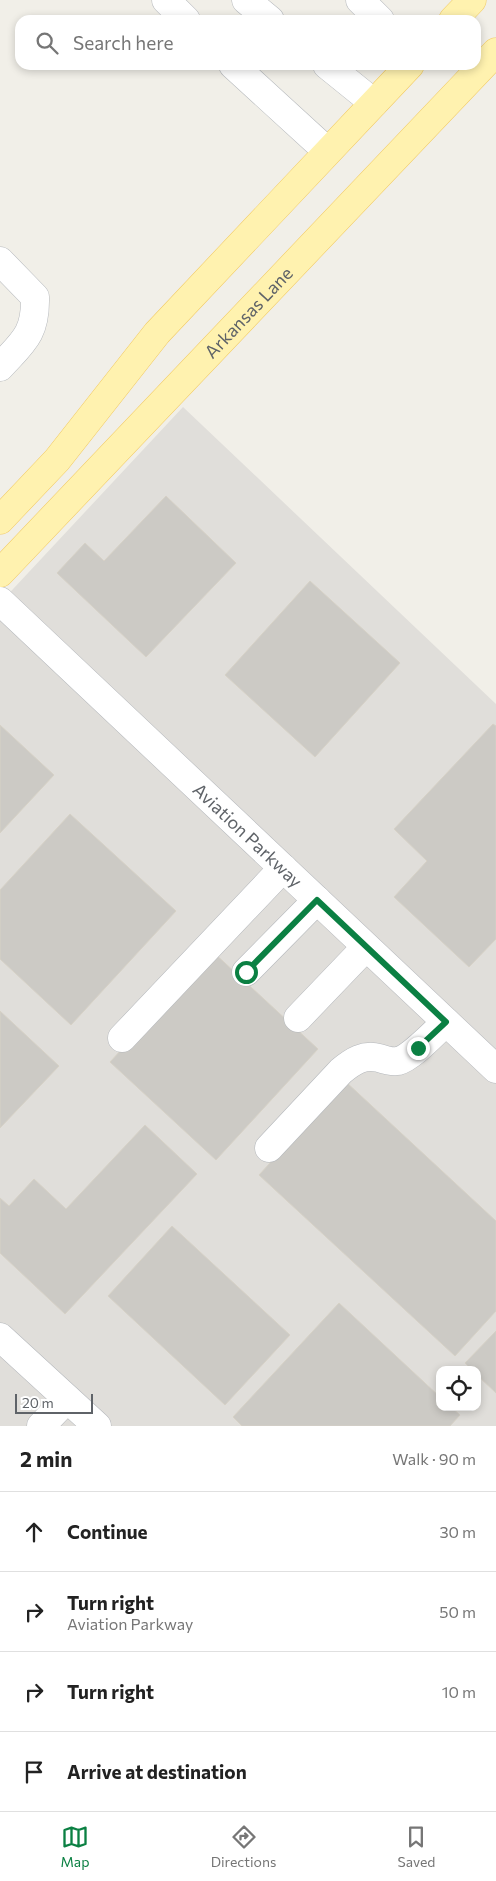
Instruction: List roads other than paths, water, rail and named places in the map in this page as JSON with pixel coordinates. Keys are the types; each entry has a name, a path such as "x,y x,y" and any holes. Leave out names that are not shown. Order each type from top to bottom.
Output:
{"main road":[{"path":"458,15 472,0"},
{"name":"Arkansas Lane","path":"481,68 496,52"},
{"path":"0,520 57,460 157,333 405,70"},
{"name":"Arkansas Lane","path":"0,573 479,70"}],"street":[{"path":"166,0 181,15"},
{"path":"246,0 265,15"},
{"path":"360,0 375,15"},
{"path":"238,70 327,151"},
{"path":"333,70 374,103"},
{"path":"0,261 35,297 35,315 29,336 0,367"},
{"name":"Aviation Parkway","path":"0,601 496,1069"},
{"path":"122,1038 283,868"},
{"path":"246,972 317,900"},
{"path":"298,1018 366,947"},
{"path":"269,1148 341,1071 352,1062 371,1056 399,1061 418,1048 446,1022"},
{"path":"0,1337 96,1426"},
{"path":"41,1426 67,1398"}]}
